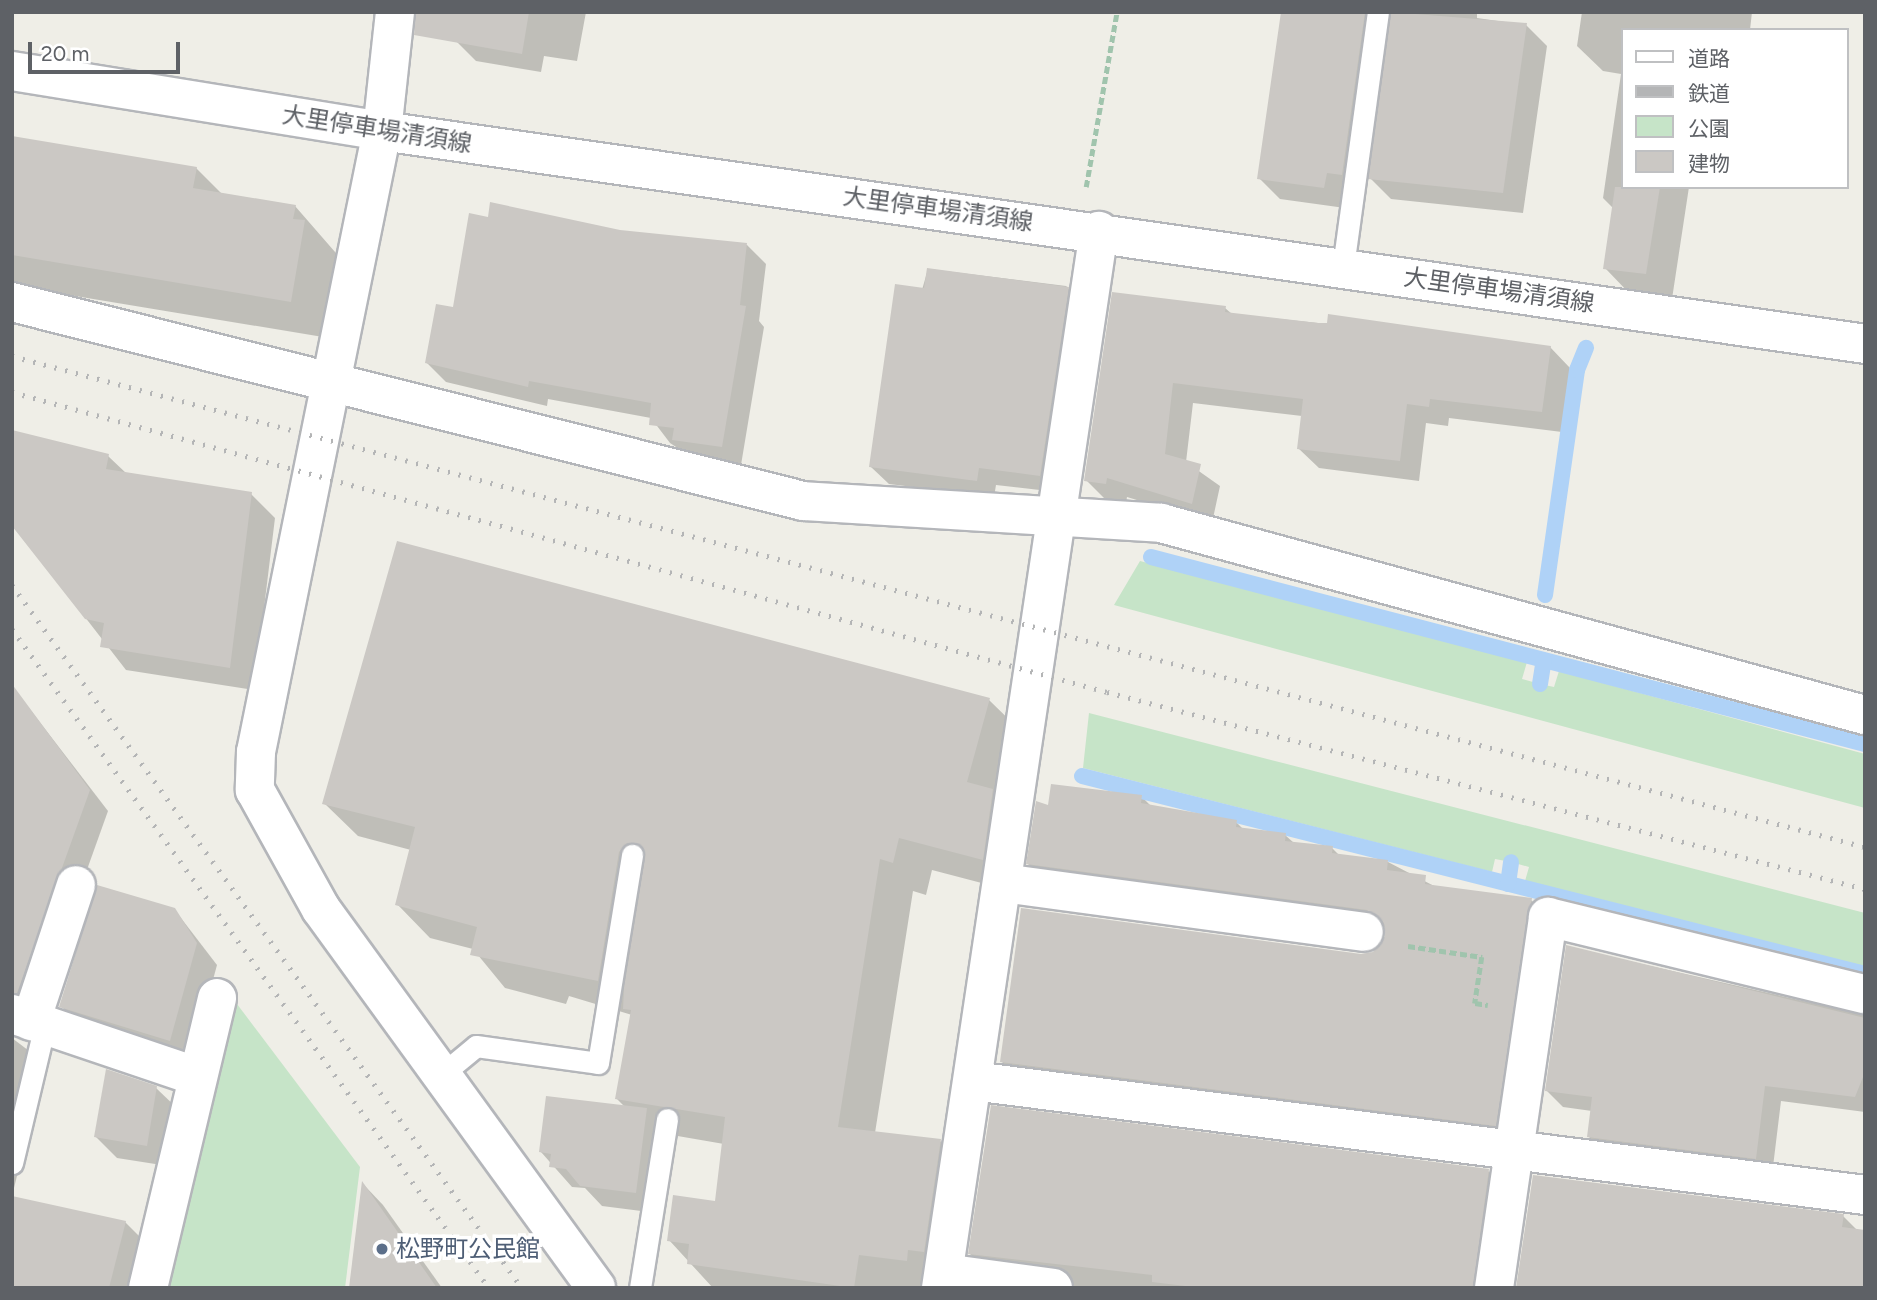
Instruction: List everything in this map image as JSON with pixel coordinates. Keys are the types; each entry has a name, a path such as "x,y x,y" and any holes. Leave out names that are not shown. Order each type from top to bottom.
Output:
{"street":[{"path":"395,12 382,131 333,386 256,752 255,790 321,909 596,1288"},
{"name":"大里停車場清須線","path":"12,71 382,131 1089,230 1865,344"},
{"path":"1053,1288 942,1280 1059,517 1089,230"},
{"path":"12,302 333,386 803,501 1161,523 1865,715"},
{"path":"1003,883 1364,932"},
{"path":"76,885 30,1020 198,1077"},
{"path":"1494,1288 1548,916 1865,994"},
{"path":"148,1288 217,998"},
{"path":"973,1081 1865,1195"}],"lane":[{"path":"1343,267 1378,12"},
{"path":"441,1074 476,1046 598,1063 632,855"},
{"path":"12,1163 30,1020"},
{"path":"640,1288 667,1119"}],"path":[{"path":"1089,230 1117,12"},
{"path":"1364,932 1372,941 1482,957 1475,1003 1534,1012"}],"green space":[{"path":"1140,561 1527,662 1522,679 1540,684 1554,687 1559,671 1865,754 1865,808 1114,605"},
{"path":"1089,713 1865,913 1865,967 1525,881 1529,867 1511,862 1495,859 1492,872 1083,768"},
{"path":"237,1004 360,1167 345,1288 169,1288"}],"building":[{"path":"416,12 529,12 522,54 414,35"},
{"path":"1281,12 1365,12 1342,175 1327,173 1324,188 1257,179"},
{"path":"1391,12 1527,23 1503,193 1368,179"},
{"path":"12,136 197,167 193,188 296,205 293,219 305,220 291,302 12,255"},
{"path":"1615,187 1660,189 1646,274 1603,269"},
{"path":"490,202 620,230 747,243 740,305 746,306 722,447 672,440 674,428 649,425 651,403 529,381 528,387 425,363 436,304 453,307 469,213 488,217"},
{"path":"927,268 1069,287 1040,476 979,468 977,481 869,467 895,284 924,288"},
{"path":"1112,292 1226,306 1225,312 1318,323 1327,323 1328,314 1551,346 1542,412 1430,399 1429,407 1407,404 1400,461 1297,449 1303,399 1173,383 1165,454 1201,464 1192,504 1107,478 1106,484 1084,481"},
{"path":"12,430 109,454 106,469 252,492 230,668 100,647 104,623 85,619 12,526"},
{"path":"397,541 990,698 967,782 993,789 983,860 899,838 893,863 880,859 838,1127 941,1139 924,1252 908,1250 907,1261 859,1255 854,1288 687,1264 689,1244 667,1241 673,1195 715,1201 725,1117 615,1099 631,1010 623,1009 624,988 645,857 640,844 627,843 619,852 598,981 470,955 477,927 395,905 415,827 322,804"},
{"path":"12,684 90,790 17,993 12,993"},
{"path":"1051,784 1142,795 1141,803 1237,820 1236,827 1286,833 1285,841 1333,846 1332,853 1388,860 1387,870 1426,875 1425,884 1532,898 1496,1126 1000,1062 1021,908 1361,954 1373,952 1385,936 1384,923 1367,910 1026,864 1036,801 1048,805"},
{"path":"97,885 175,908 197,943 170,1041 59,1007"},
{"path":"1566,945 1865,1018 1865,1072 1855,1097 1765,1086 1756,1159 1587,1137 1592,1097 1545,1091"},
{"path":"106,1069 157,1086 147,1146 94,1137"},
{"path":"546,1096 647,1108 636,1193 580,1186 566,1169 549,1167 551,1154 539,1152"},
{"path":"991,1105 1489,1169 1473,1288 1202,1288 1152,1282 1152,1275 968,1254"},
{"path":"1533,1175 1844,1214 1842,1227 1865,1230 1865,1288 1516,1288"},
{"name":"松野町公民館","path":"362,1181 437,1288 349,1288"},
{"path":"12,1196 126,1221 109,1288 12,1288"}],"waterway":[{"path":"1545,595 1577,370 1586,348"},
{"path":"1151,557 1865,744"},
{"path":"1540,684 1544,660"},
{"path":"1082,776 1865,974"},
{"path":"1508,884 1511,862"}],"railway":[{"path":"12,356 1865,847"},
{"path":"12,392 1107,692 1865,889"},
{"path":"12,585 522,1288"},
{"path":"12,629 489,1288"}],"place":[{"name":"松野町公民館","path":"382,1249"}]}
